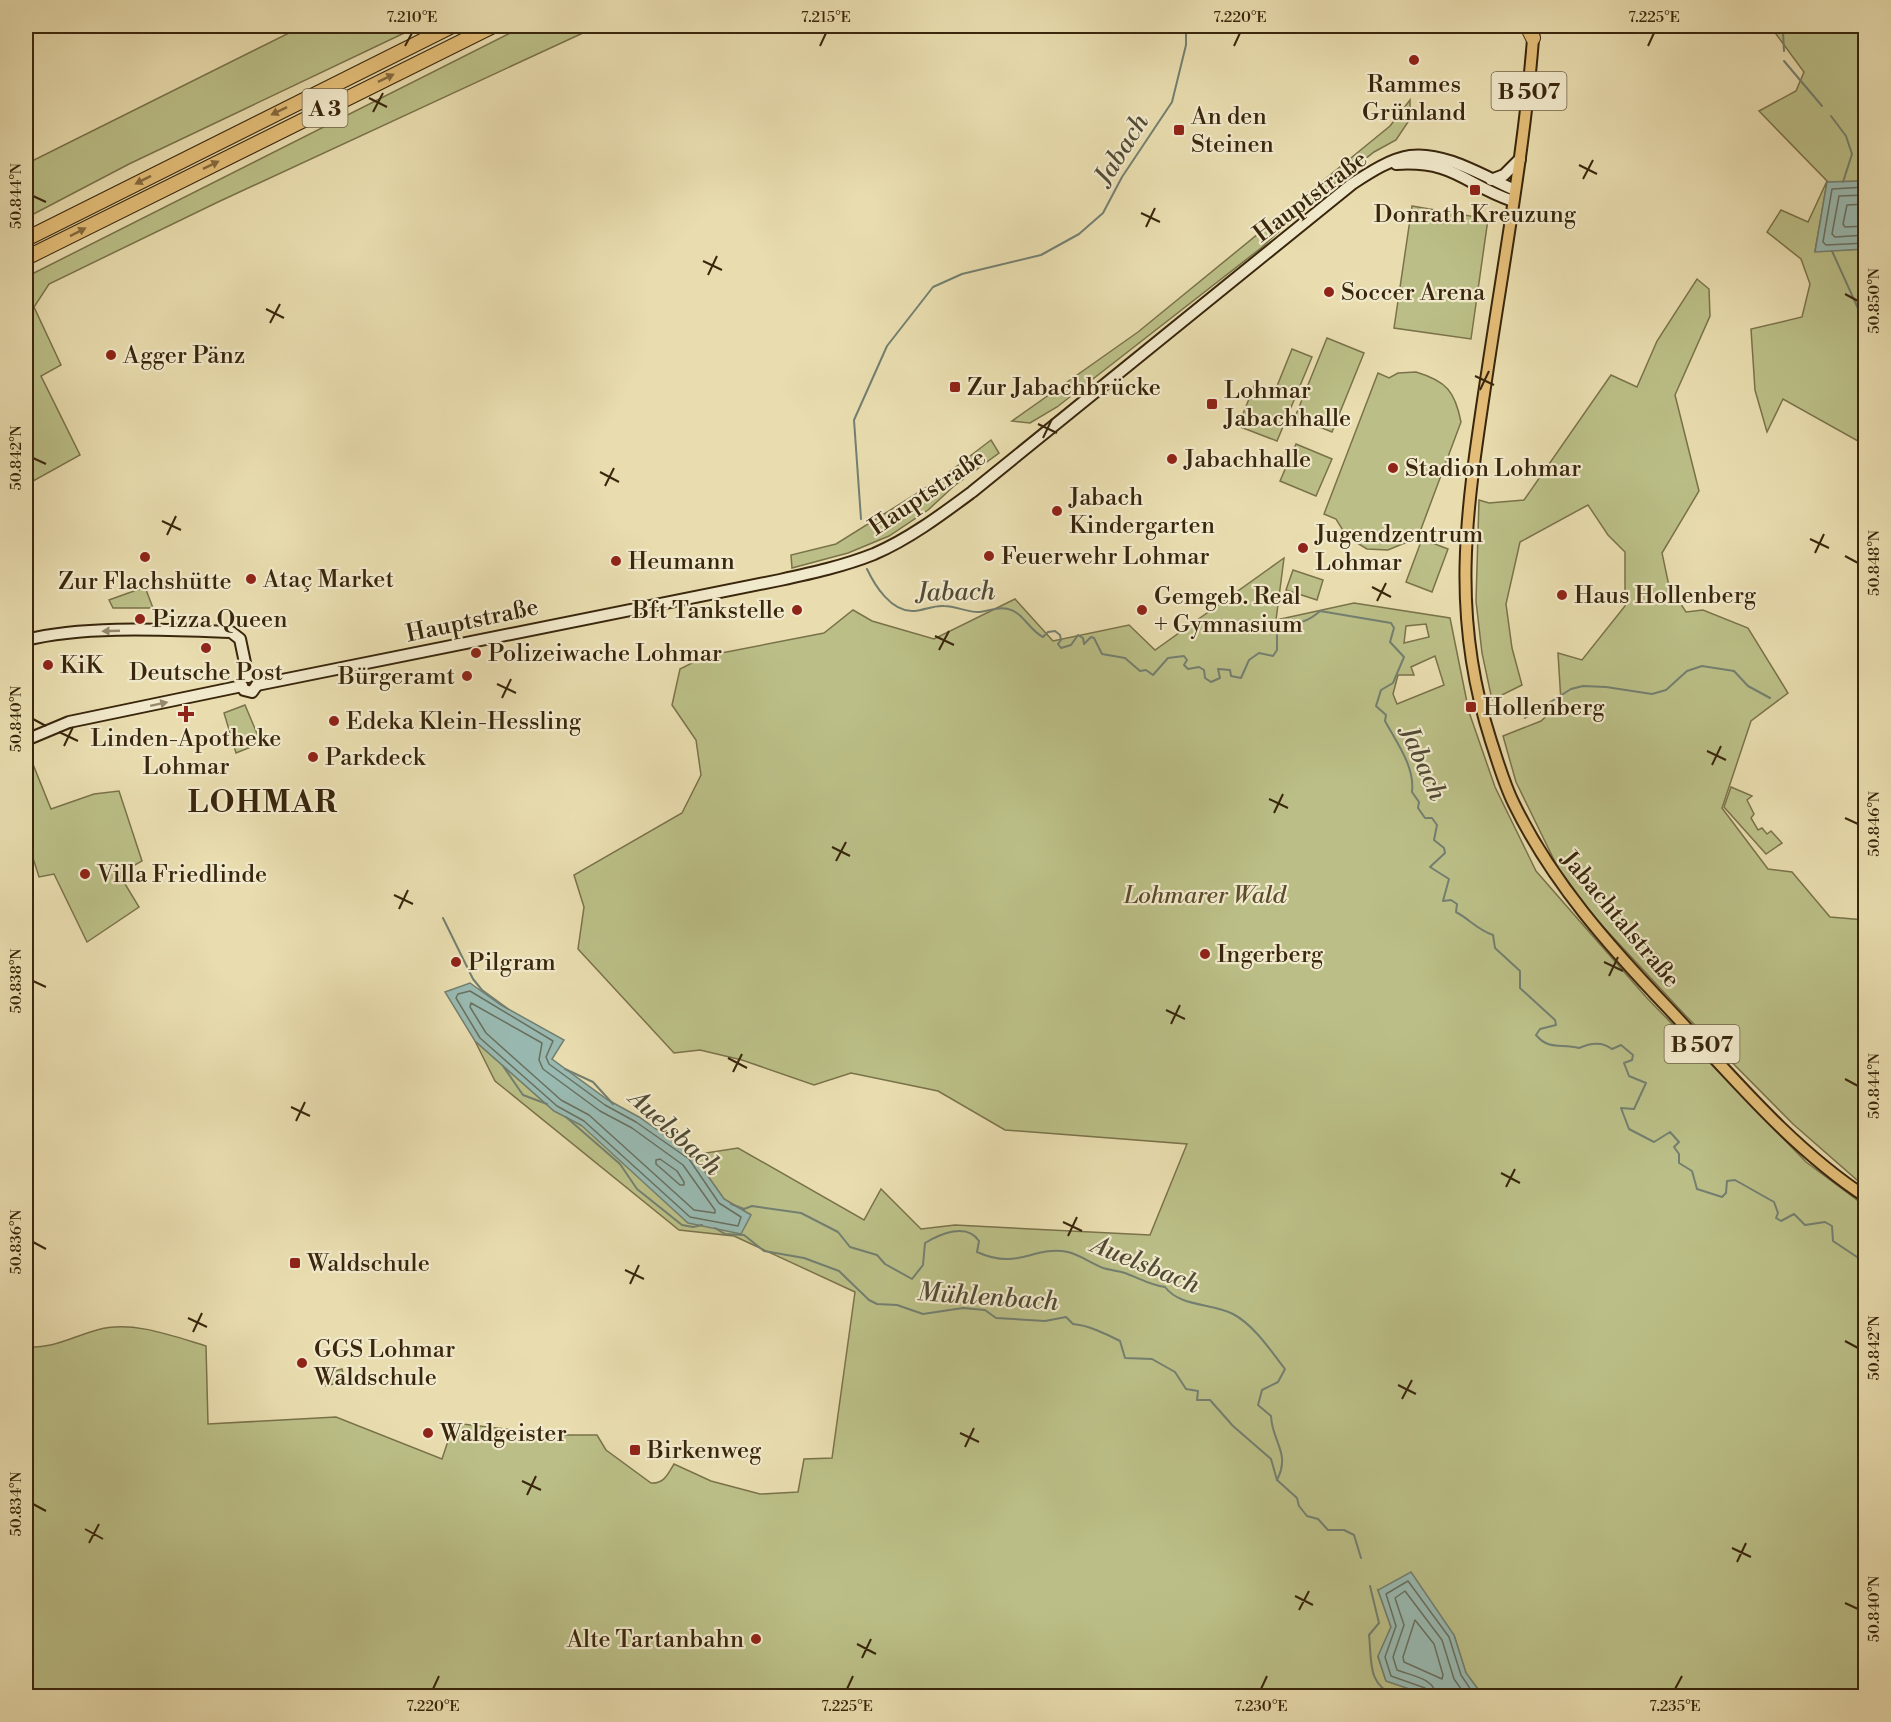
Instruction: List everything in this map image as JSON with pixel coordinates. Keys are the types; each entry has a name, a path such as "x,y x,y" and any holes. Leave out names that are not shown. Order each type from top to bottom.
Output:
{"highway":[{"name":"A 3","path":"26,238 452,26"},
{"name":"A 3","path":"26,258 493,26"}],"main road":[{"path":"1532,30 1542,26"},
{"name":"Jabachtalstraße","path":"1532,30 1520,159 1464,544 1469,647 1480,705 1512,800 1554,876 1592,924 1698,1040 1812,1156 1866,1197"},
{"name":"Hauptstraße","path":"245,682 244,690 252,692 257,684 823,571 875,554 911,534 972,492 1352,184 1386,165 1409,156 1442,160 1491,180"},
{"path":"1491,180 1504,175 1520,159"},
{"path":"1386,165 1429,164 1462,174 1498,195 1514,195"},
{"path":"1491,180 1514,195"},
{"path":"26,640 48,635 104,631 191,630 235,634 240,639 245,682 69,722 26,740"}],"green space":[{"path":"303,26 419,26 129,164 26,218 26,164"},
{"path":"524,26 598,26 218,202 49,284 34,307 61,365 41,376 80,455 26,485 26,277"},
{"path":"1783,26 1865,26 1865,181 1827,182 1815,251 1865,249 1865,445 1783,399 1767,432 1755,390 1751,329 1802,317 1810,284 1801,259 1767,232 1781,210 1808,222 1827,181 1759,111 1796,91 1804,72 1776,34"},
{"path":"1410,100 1410,119 1396,140 1374,152 1304,208 1261,248 1057,407 1030,423 1012,421 1138,332 1390,126"},
{"path":"1412,206 1488,219 1471,339 1394,328"},
{"path":"1697,279 1709,289 1710,316 1675,395 1699,491 1662,553 1669,586 1686,612 1703,610 1748,628 1788,693 1751,721 1722,808 1768,869 1792,872 1830,917 1865,920 1865,1187 1793,1124 1685,1015 1596,919 1559,870 1516,782 1503,736 1541,721 1561,702 1558,653 1582,660 1625,606 1625,552 1608,535 1588,505 1520,542 1506,604 1512,648 1522,685 1492,700 1482,653 1476,601 1479,500 1489,503 1524,500 1611,375 1637,387 1657,341"},
{"path":"1327,338 1364,353 1332,432 1295,417"},
{"path":"1292,349 1312,357 1277,441 1238,426 1255,384 1275,391"},
{"name":"Stadion Lohmar","path":"1416,372 1435,379 1448,389 1456,402 1461,422 1421,529 1407,542 1388,550 1367,549 1347,537 1336,519 1324,514 1378,373 1389,378 1398,373"},
{"path":"991,440 999,453 954,486 928,510 889,536 848,553 792,568 791,555 836,544 940,479"},
{"path":"1296,444 1332,459 1316,496 1280,481"},
{"path":"1422,539 1448,549 1432,592 1406,582"},
{"name":"Lohmarer Wald","path":"1284,558 1276,620 1354,603 1450,618 1469,712 1495,787 1536,871 1646,997 1806,1162 1865,1206 1865,1696 1483,1696 1466,1673 1454,1635 1378,1590 1391,1627 1378,1657 1386,1681 1430,1696 33,1696 26,1688 26,1347 45,1346 110,1327 152,1330 206,1346 208,1424 336,1417 442,1459 454,1423 556,1435 597,1435 606,1450 651,1483 662,1480 674,1464 711,1481 760,1494 798,1492 804,1459 832,1458 855,1292 734,1236 679,1230 495,1081 475,1041 554,1111 751,1215 724,1199 693,1155 738,1148 864,1220 881,1189 921,1229 955,1225 1150,1235 1187,1144 1005,1130 938,1091 851,1073 814,1085 742,1060 700,1050 674,1053 578,949 584,907 574,875 682,813 701,775 696,740 672,705 680,669 706,656 824,633 853,610 872,621 934,639 1015,599 1053,641 1129,625 1155,650","holes":["1426,624 1429,637 1404,643 1406,626","1435,656 1444,685 1397,704 1393,694 1398,675 1414,675 1411,667"]},
{"path":"1293,570 1323,580 1317,600 1286,590"},
{"path":"145,587 153,608 113,608 109,600"},
{"path":"245,705 261,743 236,753 224,713"},
{"path":"26,747 51,809 94,794 119,791 142,861 119,874 139,907 87,942 54,874 39,877 26,836"},
{"path":"1731,787 1752,796 1747,800 1754,814 1751,818 1758,830 1762,828 1767,834 1771,831 1782,843 1766,854 1724,807"},
{"path":"342,1369 345,1381 326,1386 323,1374"}],"water":[{"path":"1865,181 1865,249 1815,252 1827,182"},
{"path":"470,983 501,1005 564,1040 552,1059 608,1100 639,1117 693,1155 724,1199 751,1215 741,1234 688,1223 581,1125 554,1111 475,1041 445,992"},
{"path":"1411,1572 1454,1635 1466,1673 1483,1696 1430,1696 1386,1681 1378,1656 1391,1627 1378,1590"}],"waterway":[{"name":"Jabach","path":"861,519 854,420 887,346 933,287 962,274 1041,255 1079,234 1103,213 1122,177 1172,102 1186,45 1186,34 1181,26"},
{"path":"1784,51 1783,32 1787,26"},
{"path":"1784,61 1822,106"},
{"path":"1831,116 1846,136 1852,154 1843,182"},
{"path":"1862,248 1866,266"},
{"path":"1832,251 1866,326"},
{"name":"Jabach","path":"867,569 874,583 885,596 904,610 916,611 940,606 976,612 1004,608 1018,614 1043,637 1048,632 1055,631 1060,635 1061,640 1058,644 1061,648 1071,645 1078,635 1083,638 1084,644 1091,637 1094,638 1102,654 1125,658 1140,671 1146,670 1153,675 1168,658 1184,656 1187,660 1184,665 1188,669 1199,667 1204,670 1205,678 1211,682 1220,678 1218,669 1230,670 1231,676 1241,678 1249,660 1259,653 1273,656 1277,650 1277,627 1281,624 1302,622 1320,611 1391,623 1394,628 1390,642 1404,657 1393,683 1381,690 1376,706 1386,715 1385,721 1408,764 1412,792 1419,802 1418,808 1425,818 1432,818 1437,825 1434,840 1444,848 1445,853 1430,867 1449,879 1443,901 1451,900 1457,904 1456,912 1493,935 1495,948 1520,971 1520,988 1555,1020 1556,1025 1540,1029 1536,1035 1546,1043 1556,1046 1579,1048 1600,1044 1612,1049 1621,1045 1633,1055 1632,1060 1624,1063 1629,1076 1646,1083 1634,1109 1621,1108 1629,1129 1654,1142 1670,1132 1679,1142 1674,1147 1679,1154 1679,1163 1692,1171 1697,1189 1722,1197 1726,1193 1727,1181 1735,1180 1774,1202 1778,1213 1776,1218 1781,1221 1794,1214 1805,1225 1825,1222 1832,1226 1833,1241 1866,1263"},
{"path":"1525,718 1571,689 1583,686 1606,687 1652,694 1666,690 1687,671 1702,666 1734,671 1748,686 1770,698"},
{"name":"Auelsbach","path":"443,918 473,979 482,990 508,1009"},
{"name":"Mühlenbach","path":"503,1066 523,1095 547,1104"},
{"name":"Auelsbach","path":"565,1069 593,1082 613,1104"},
{"name":"Mühlenbach","path":"566,1117 620,1164 637,1189 682,1225 693,1227 702,1225"},
{"name":"Auelsbach","path":"731,1204 744,1209 752,1206 801,1213 838,1232 850,1247 877,1255 885,1264 912,1279 923,1265 925,1243 946,1233 961,1231 974,1235 979,1241 977,1252 992,1257 1015,1259 1045,1252 1068,1252 1103,1268 1165,1287 1179,1298 1233,1314 1255,1331 1285,1369 1278,1382 1262,1390 1258,1405 1271,1416 1282,1455 1281,1471 1277,1480"},
{"name":"Mühlenbach","path":"715,1228 725,1234 744,1235 764,1251 804,1258 839,1271 869,1300 877,1304 897,1305 923,1314 963,1308 985,1310 996,1318 1045,1321 1066,1317 1073,1324 1103,1333 1120,1341 1125,1358 1152,1359 1175,1372 1186,1389 1198,1391 1197,1400 1210,1400 1233,1426 1271,1459 1277,1480"},
{"name":"Auelsbach","path":"1277,1480 1297,1498 1299,1506 1307,1516 1318,1519 1328,1530 1344,1530 1354,1535 1361,1558"},
{"name":"Auelsbach","path":"1370,1586 1379,1623 1369,1635 1371,1663 1375,1679 1386,1691 1395,1696"}],"place":[{"name":"Rammes Grünland","path":"1414,60"},
{"name":"An den Steinen","path":"1179,130"},
{"name":"Donrath Kreuzung","path":"1475,190"},
{"name":"Soccer Arena","path":"1329,292"},
{"name":"Agger Pänz","path":"111,355"},
{"name":"Zur Jabachbrücke","path":"955,387"},
{"name":"Lohmar Jabachhalle","path":"1212,404"},
{"name":"Jabachhalle","path":"1172,459"},
{"name":"Stadion Lohmar","path":"1393,468"},
{"name":"Jabach Kindergarten","path":"1057,511"},
{"name":"Jugendzentrum Lohmar","path":"1303,548"},
{"name":"Feuerwehr Lohmar","path":"989,556"},
{"name":"Zur Flachshütte","path":"145,557"},
{"name":"Heumann","path":"616,561"},
{"name":"Ataç Market","path":"251,579"},
{"name":"Haus Hollenberg","path":"1562,595"},
{"name":"Bft Tankstelle","path":"797,610"},
{"name":"Gemgeb. Real + Gymnasium","path":"1142,610"},
{"name":"Pizza Queen","path":"140,619"},
{"name":"Deutsche Post","path":"206,648"},
{"name":"Polizeiwache Lohmar","path":"476,653"},
{"name":"KiK","path":"48,665"},
{"name":"Bürgeramt","path":"467,676"},
{"name":"Hollenberg","path":"1471,707"},
{"name":"Linden-Apotheke Lohmar","path":"186,714"},
{"name":"Edeka Klein-Hessling","path":"334,721"},
{"name":"Parkdeck","path":"313,757"},
{"name":"Villa Friedlinde","path":"85,874"},
{"name":"Ingerberg","path":"1205,954"},
{"name":"Pilgram","path":"456,962"},
{"name":"Waldschule","path":"295,1263"},
{"name":"GGS Lohmar Waldschule","path":"302,1363"},
{"name":"Waldgeister","path":"428,1433"},
{"name":"Birkenweg","path":"635,1450"},
{"name":"Alte Tartanbahn","path":"756,1639"}],"district":[{"name":"LOHMAR","path":"263,802"}]}
